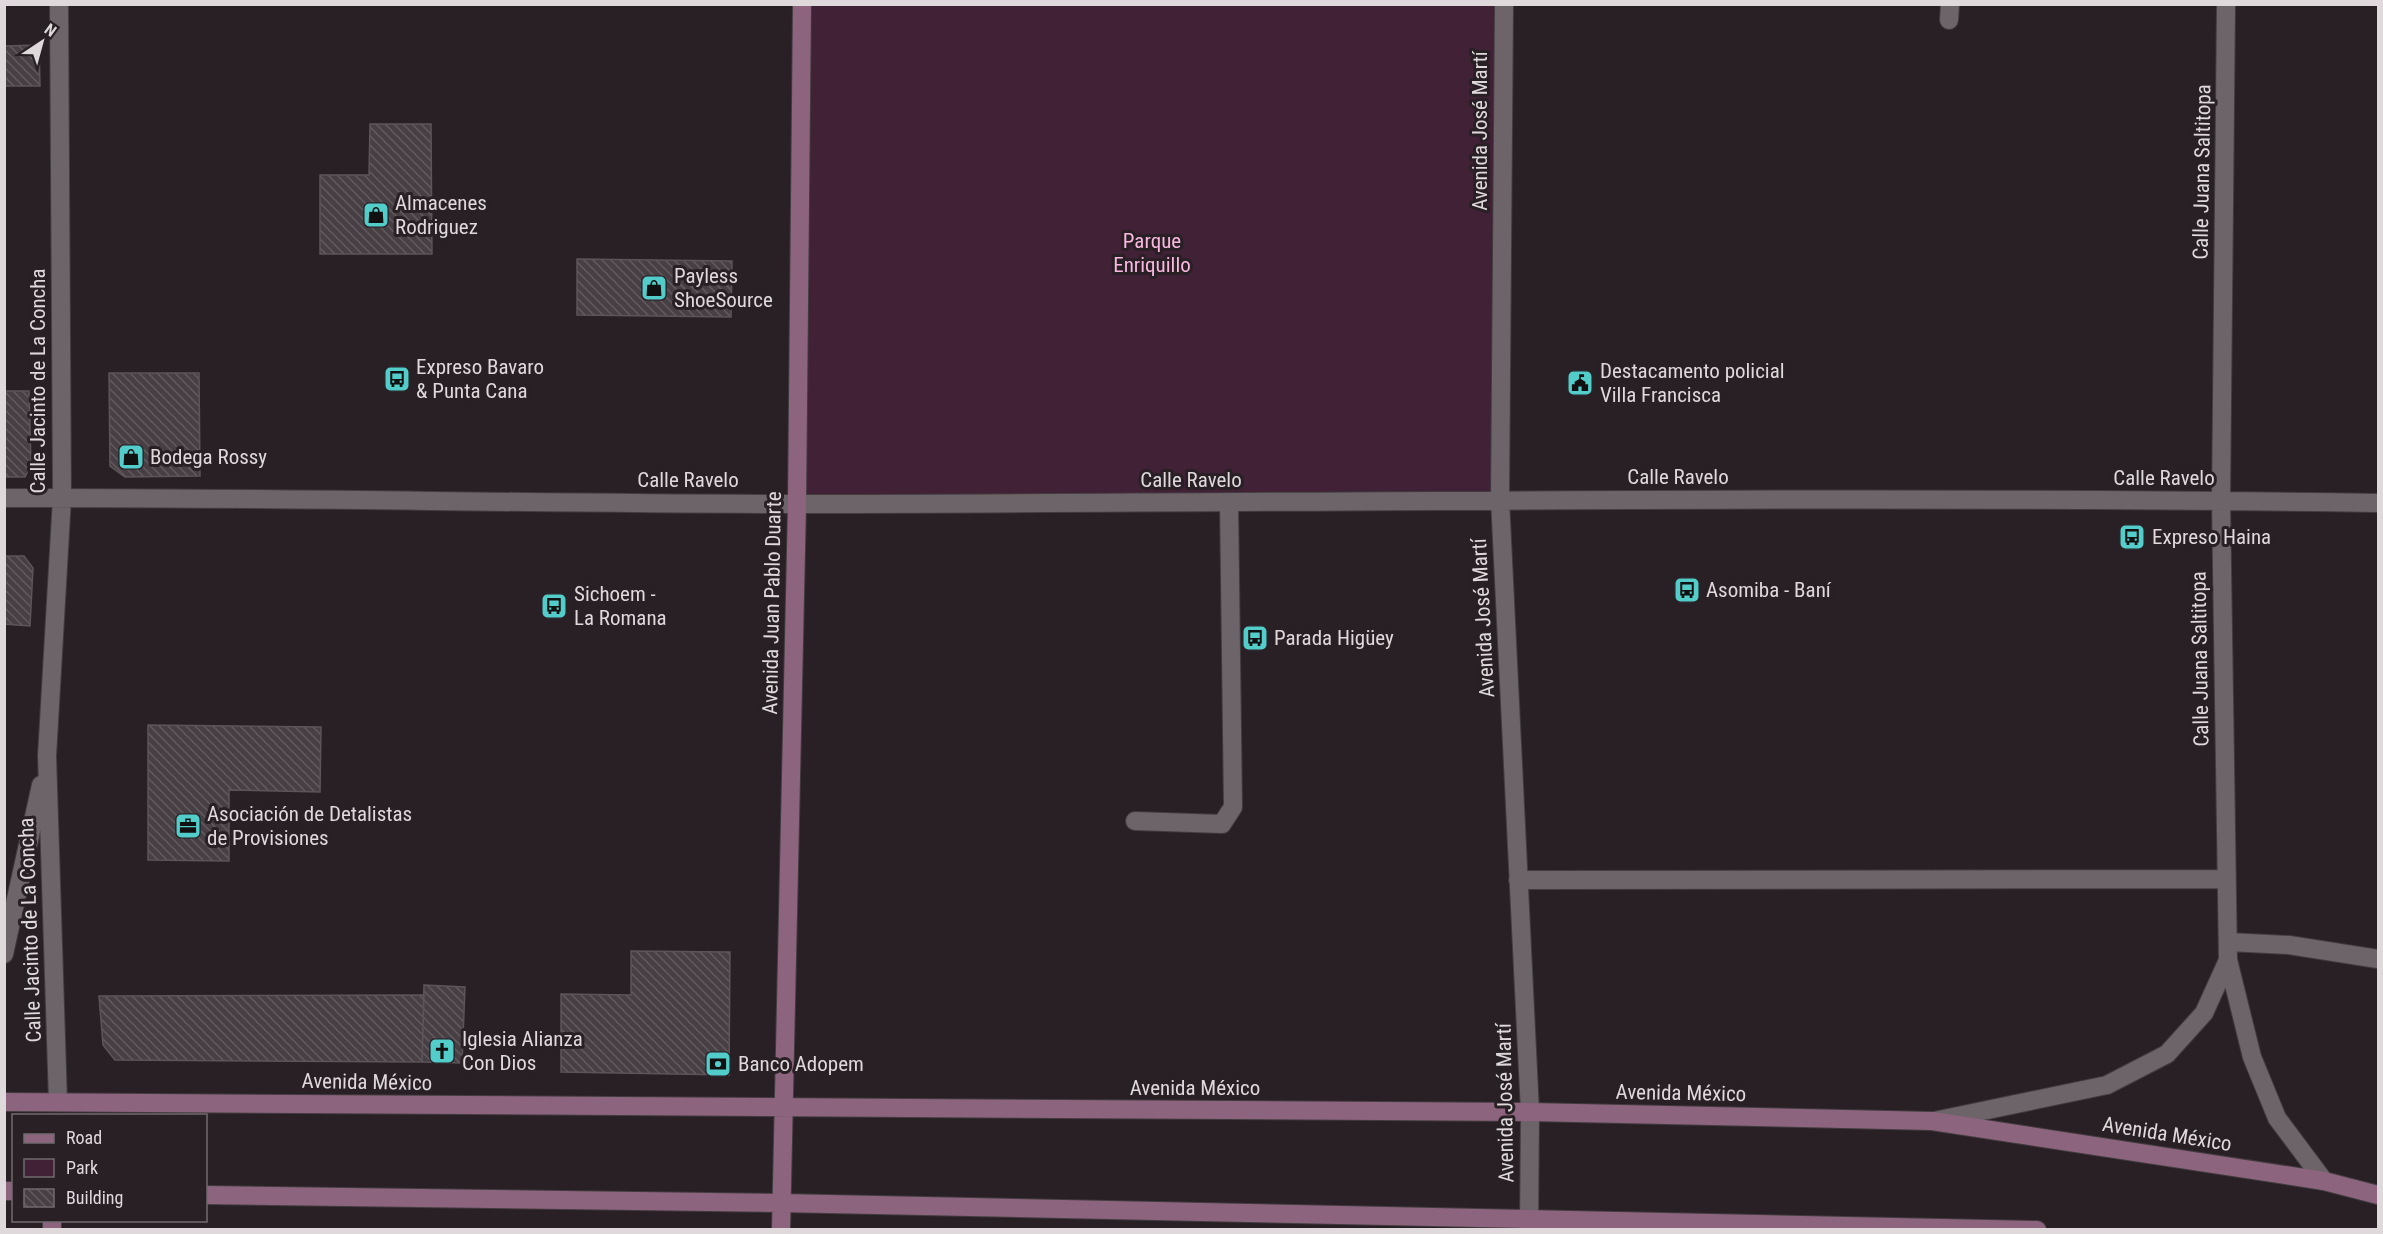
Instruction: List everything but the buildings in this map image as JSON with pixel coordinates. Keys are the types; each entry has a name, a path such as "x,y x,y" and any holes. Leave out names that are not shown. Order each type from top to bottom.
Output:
{"main road":[{"name":"Avenida Juan Pablo Duarte","path":"781,1230 797,504 802,4"},
{"name":"Avenida México","path":"4,1102 58,1109 784,1108 1530,1112 1932,1121 2324,1181 2379,1195"},
{"path":"207,1195 782,1203 1529,1224 2037,1230"}],"street":[{"name":"Calle Jacinto de La Concha","path":"58,1109 47,756 62,498 59,4"},
{"name":"Avenida José Martí","path":"1504,4 1500,499 1530,1112 1529,1224"},
{"name":"Calle Juana Saltitopa","path":"2226,4 2221,501 2228,951 2252,1058 2277,1118 2324,1181"},
{"name":"Calle Ravelo","path":"4,498 797,504 1500,499 2379,503"},
{"path":"1135,821 1222,824 1233,807 1229,502"},
{"name":"Calle Jacinto de La Concha","path":"4,954 47,756"},
{"path":"1518,880 2226,879"},
{"path":"1932,1121 2107,1085 2167,1054 2204,1013 2228,951 2289,945 2379,959"}],"green space":[{"name":"Parque Enriquillo","path":"802,5 1504,5 1500,499 797,504"}],"place":[{"name":"Almacenes Rodriguez","path":"376,215"},
{"name":"Payless ShoeSource","path":"654,288"},
{"name":"Expreso Bavaro & Punta Cana","path":"397,379"},
{"name":"Destacamento policial Villa Francisca","path":"1580,383"},
{"name":"Bodega Rossy","path":"131,457"},
{"name":"Expreso Haina","path":"2132,537"},
{"name":"Asomiba - Baní","path":"1687,590"},
{"name":"Sichoem - La Romana","path":"554,606"},
{"name":"Parada Higüey","path":"1255,638"},
{"name":"Asociación de Detalistas de Provisiones","path":"188,826"},
{"name":"Iglesia Alianza Con Dios","path":"442,1051"},
{"name":"Banco Adopem","path":"718,1064"}]}
